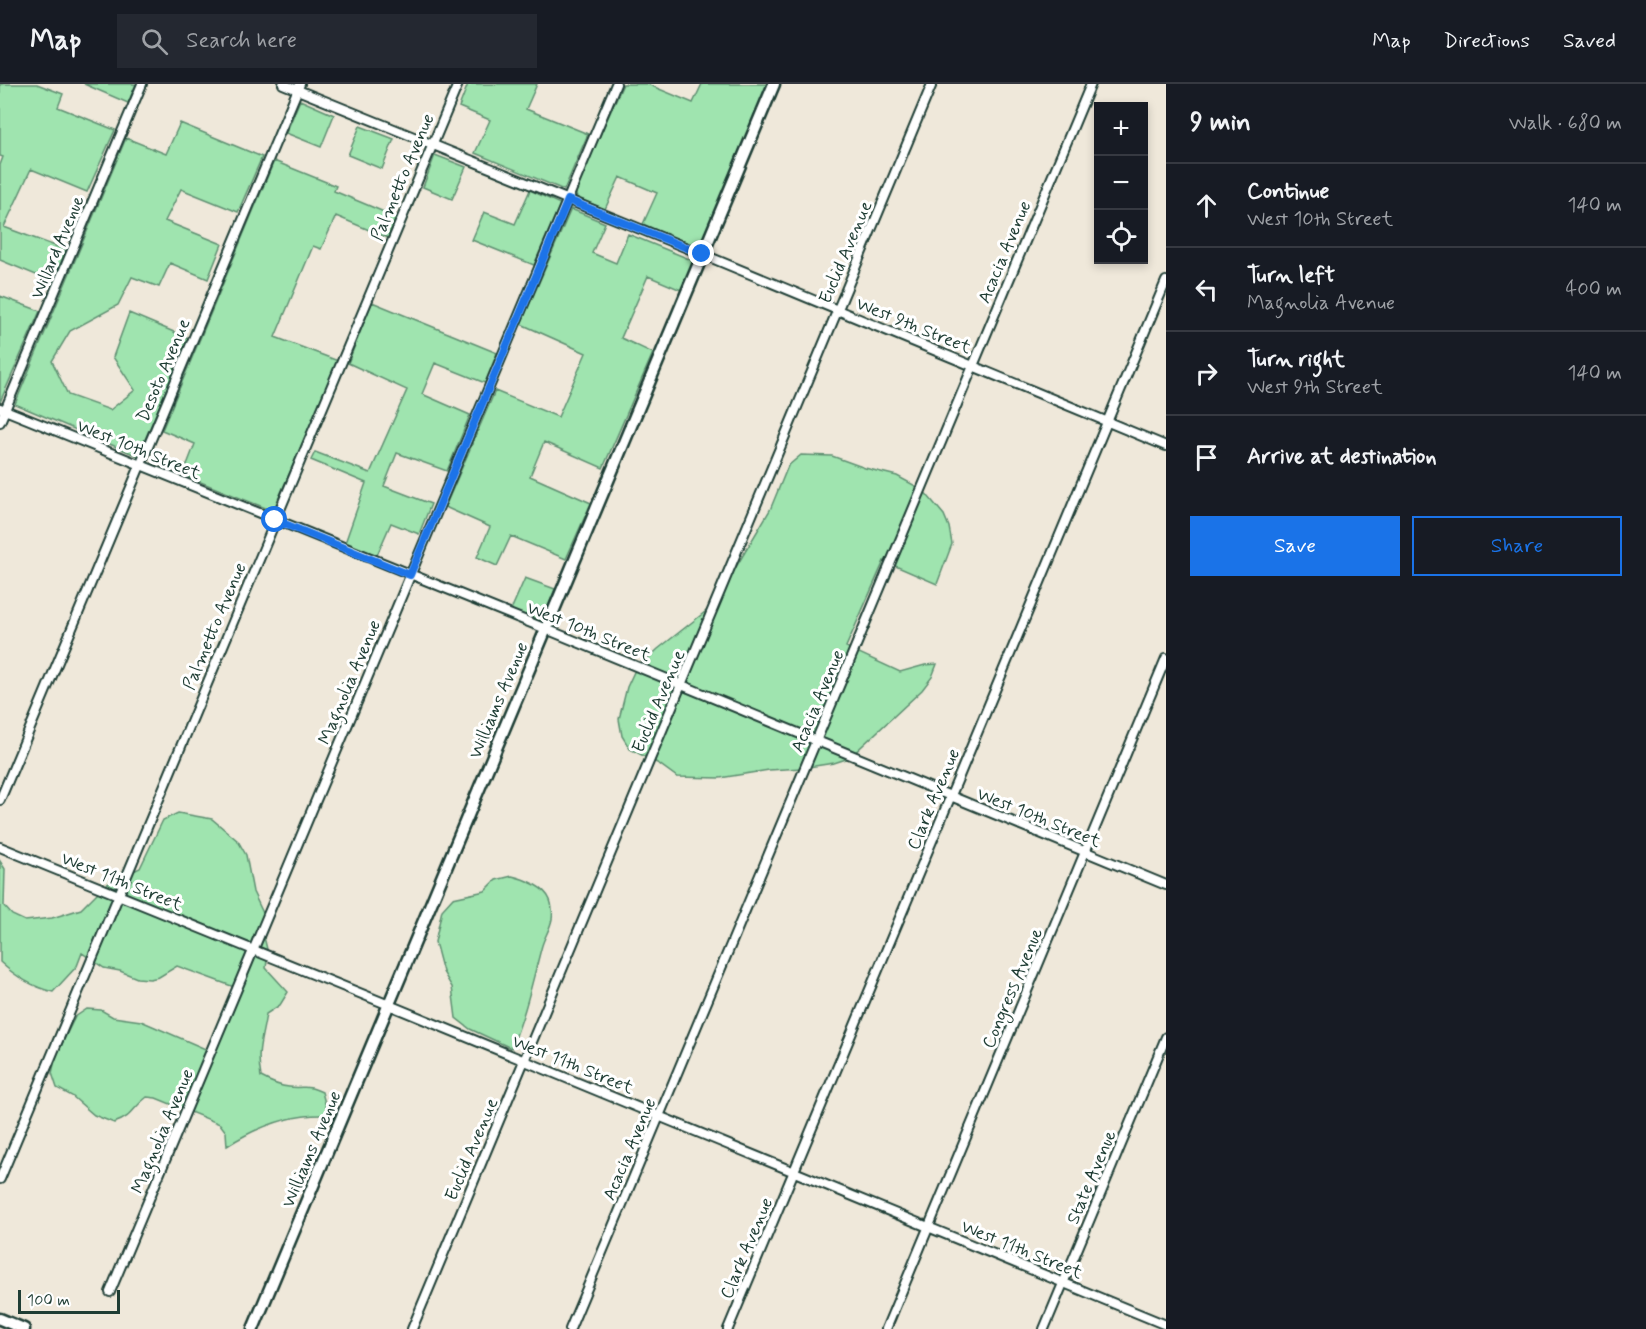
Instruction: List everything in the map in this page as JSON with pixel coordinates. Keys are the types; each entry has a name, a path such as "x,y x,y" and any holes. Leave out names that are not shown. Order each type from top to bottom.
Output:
{"street":[{"name":"Willard Avenue","path":"0,422 2,409 142,84"},
{"name":"West 9th Street","path":"283,84 298,87 432,145 1166,446"},
{"name":"Palmetto Avenue","path":"0,1179 458,84"},
{"name":"Magnolia Avenue","path":"110,1292 616,84"},
{"name":"Williams Avenue","path":"253,1329 774,84"},
{"name":"Euclid Avenue","path":"412,1329 932,84"},
{"name":"Acacia Avenue","path":"570,1329 1091,84"},
{"name":"Desoto Avenue","path":"0,800 298,87"},
{"name":"Clark Avenue","path":"728,1329 1166,281"},
{"name":"West 10th Street","path":"2,409 546,629 1166,885"},
{"name":"Congress Avenue","path":"886,1329 1166,658"},
{"name":"West 11th Street","path":"0,847 1166,1325"},
{"name":"State Avenue","path":"1044,1329 1166,1037"},
{"path":"0,1319 24,1329"}],"green space":[{"path":"0,84 37,84 63,94 58,107 115,130 87,192 31,169 4,227 66,250 53,282 0,260 0,165 3,157 0,156"},
{"path":"84,84 136,84 128,103"},
{"path":"468,84 537,84 526,109 588,134 564,190 475,153 490,120 459,107"},
{"path":"623,84 647,84 693,103 702,84 769,84 700,249 643,224 657,193 620,177 605,209 577,198 575,191"},
{"path":"300,100 334,115 321,147 286,133"},
{"path":"180,123 262,157 238,212 181,189 165,221 222,244 208,279 170,263 159,287 132,277 118,305 70,331 52,361 68,395 110,410 135,390 113,357 129,313 188,338 138,456 15,404 126,138 166,154"},
{"path":"360,126 394,139 382,169 348,155"},
{"path":"435,155 466,167 452,199 423,187"},
{"path":"274,161 336,186 334,191 396,217 388,238 336,216 321,249 313,246 275,337 338,361 273,511 183,475 195,444 162,430"},
{"path":"530,190 560,204 534,265 472,240 484,212 515,224"},
{"path":"571,209 605,223 592,253 616,263 628,234 694,261 681,290 648,276 621,338 653,353 603,468 544,442 530,476 591,503 566,559 511,536 497,566 477,557 490,527 445,507 495,391 558,417 586,353 521,324"},
{"path":"0,296 40,311 0,402"},
{"path":"372,302 497,353 485,383 435,363 422,394 470,415 447,471 397,453 384,486 431,504 419,534 391,523 377,555 345,543 366,483 311,460 315,452 370,473 407,390 348,363"},
{"path":"801,455 832,456 897,476 923,490 944,515 952,544 937,584 884,561 846,647 900,672 937,664 932,677 922,690 849,758 802,768 769,770 720,778 677,777 659,764 630,749 622,736 619,719 627,687 634,672 658,649 710,608 770,510 788,466"},
{"path":"525,578 555,589 542,621 511,610"},
{"path":"178,813 212,819 238,841 246,855 253,892 263,913 261,925 268,953 266,968 288,992 280,1005 266,1014 259,1052 261,1077 281,1086 308,1087 322,1092 326,1107 325,1115 299,1117 274,1123 227,1146 226,1132 220,1124 156,1098 147,1097 129,1115 114,1123 94,1115 72,1096 57,1088 52,1073 56,1056 75,1017 87,1009 101,1010 113,1017 141,1021 210,1051 237,988 177,966 159,977 137,978 104,968 82,953 77,966 53,992 25,980 0,962 0,861 5,869 4,906 12,915 25,921 52,918 81,909 105,885 140,868 163,820"},
{"path":"512,876 528,881 544,891 552,907 552,919 511,1048 470,1029 456,1018 452,987 443,972 435,942 442,910 453,898 485,891 496,880"}],"route":[{"path":"275,520 410,575 568,200 702,254"}]}
